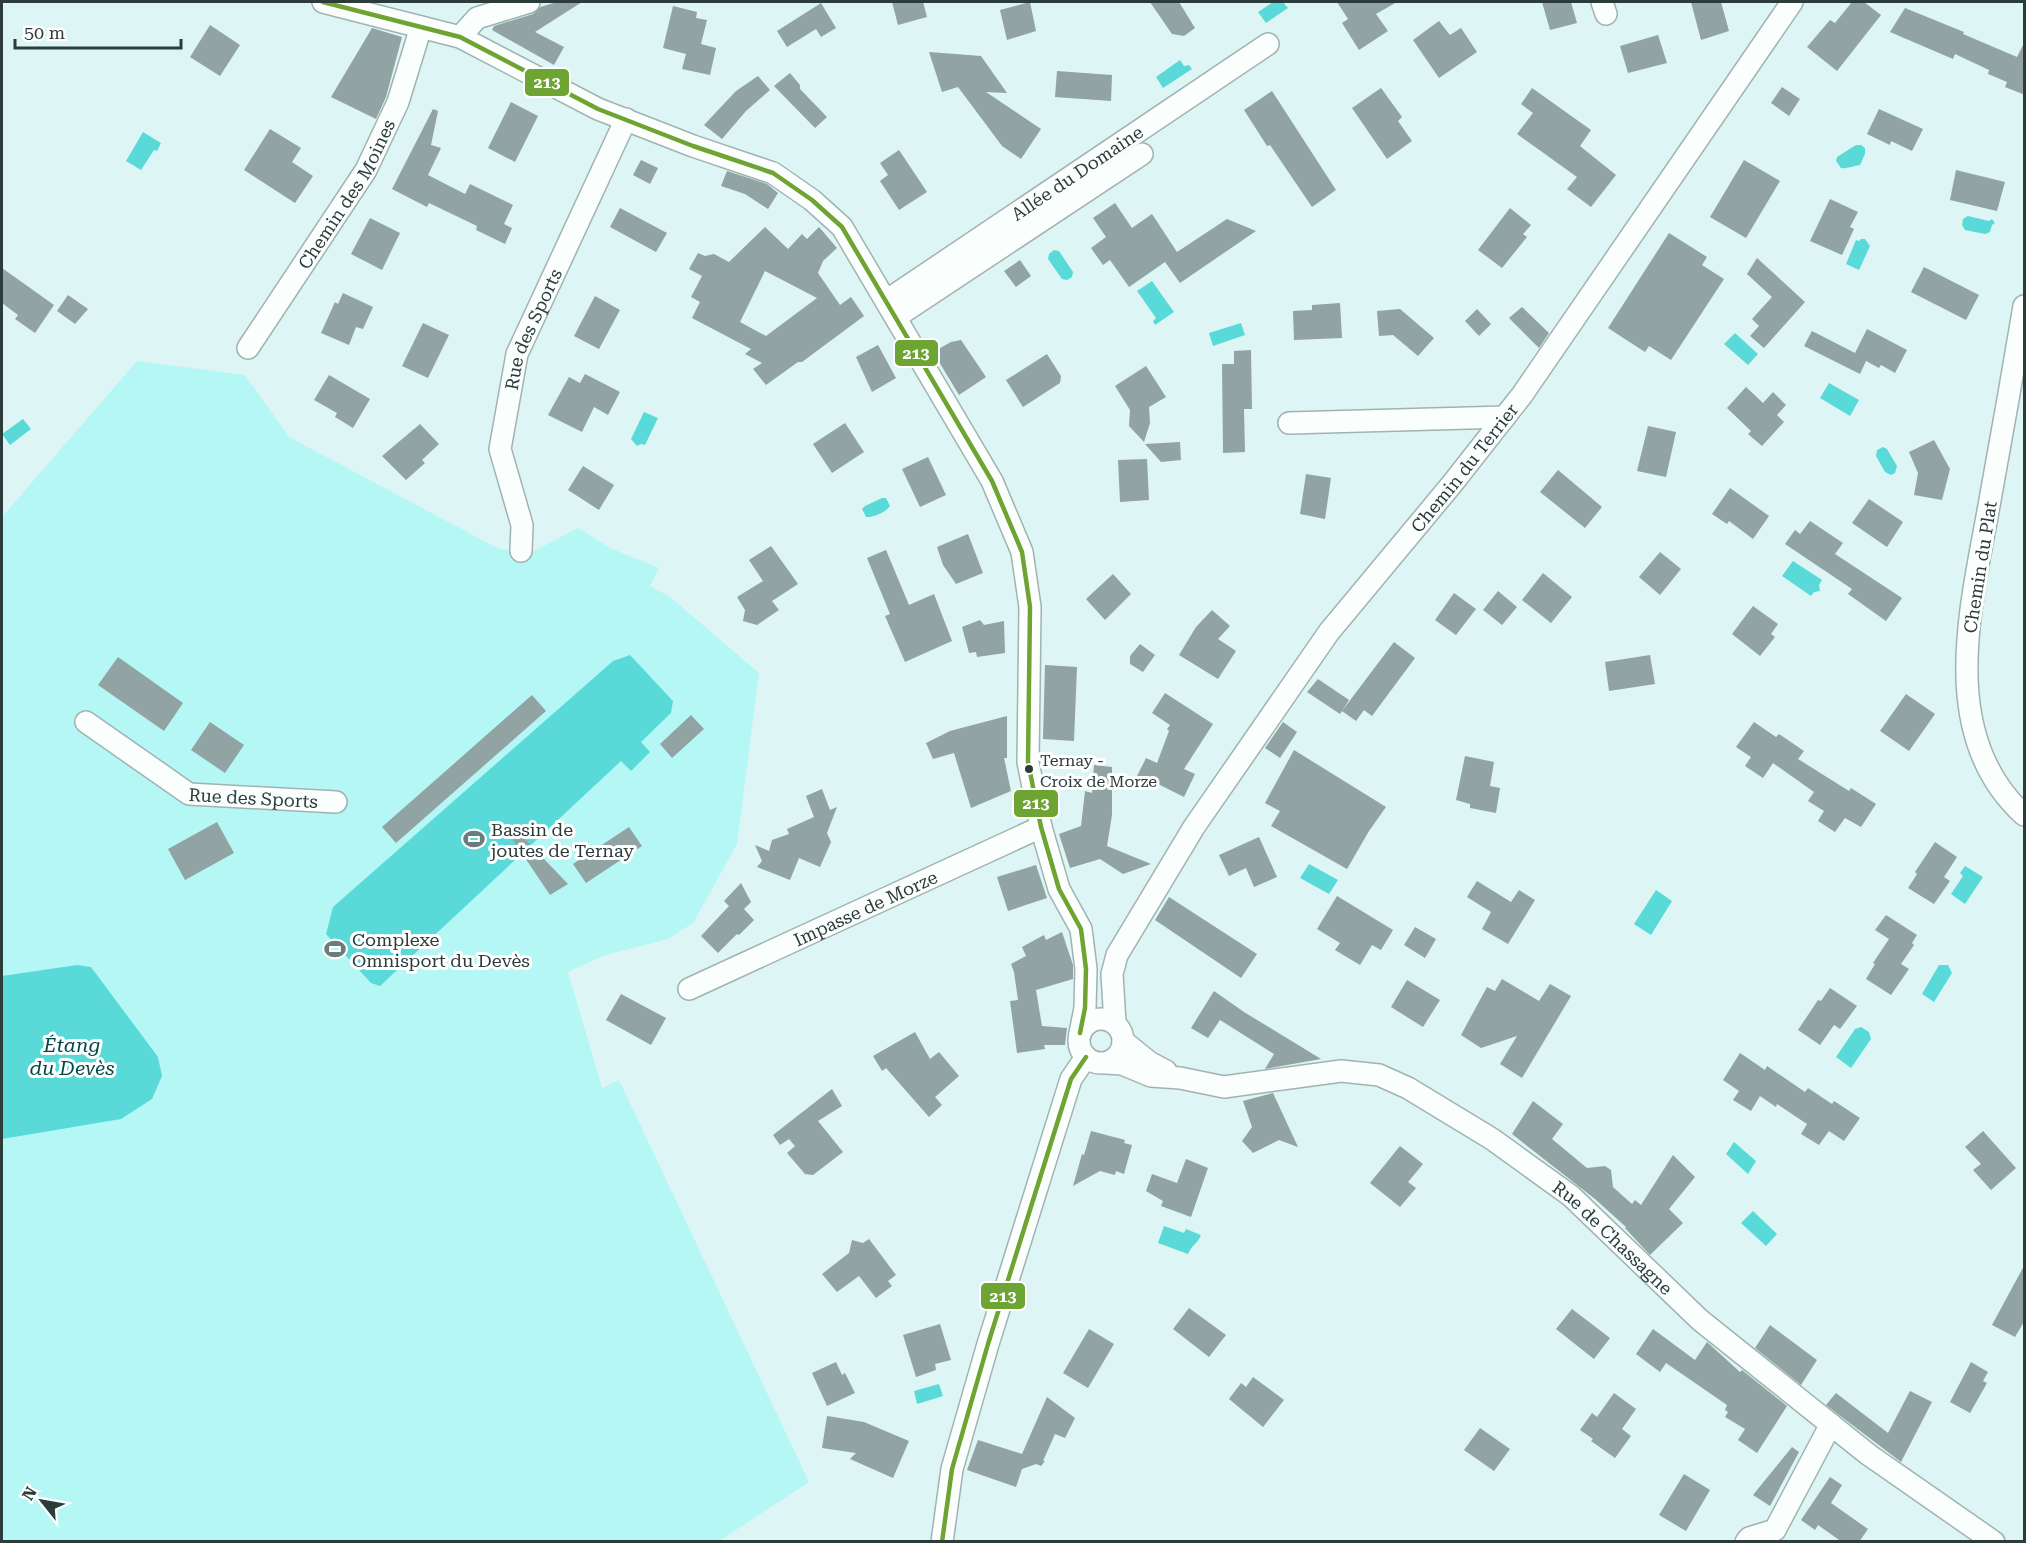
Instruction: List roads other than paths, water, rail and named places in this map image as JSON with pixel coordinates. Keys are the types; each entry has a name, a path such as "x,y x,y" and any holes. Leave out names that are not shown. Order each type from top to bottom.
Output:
{"street":[{"path":"323,2 460,37 592,106 693,146 773,172 812,200 842,227 891,309 992,481 1022,552 1030,607 1028,762 1041,826 1059,889 1081,929 1089,956 1112,992 1120,1052 1116,1057 1096,1060 1071,1079 988,1344 952,1469 942,1542"},
{"path":"460,37 477,18 529,2"},
{"name":"Chemin du Terrier","path":"1112,992 1112,974 1117,955 1194,827 1329,632 1452,484 1529,385 1792,2"},
{"name":"Chemin des Moines","path":"248,348 366,170 398,102 421,27"},
{"name":"Allée du Domaine","path":"891,309 1268,44"},
{"name":"Rue des Sports","path":"521,551 522,525 500,449 517,354 626,119"},
{"path":"891,309 1142,154"},
{"name":"Chemin du Plat","path":"2025,306 1969,621 1966,679 1973,731 1988,769 2011,803 2025,816"},
{"path":"1289,423 1505,417"},
{"name":"Rue des Sports","path":"86,722 189,794 336,802"},
{"name":"Impasse de Morze","path":"689,989 1041,826"},
{"path":"1089,956 1110,946 1131,930"},
{"path":"1089,956 1079,1046 1096,1060 1122,1064 1151,1076 1180,1078"},
{"path":"1080,1033 1089,1022 1095,1019 1108,1019 1149,1062 1180,1078"},
{"name":"Rue de Chassagne","path":"1180,1078 1224,1087 1341,1071 1379,1075 1408,1088 1492,1139 1571,1196 1700,1320 1869,1455 1994,1542"},
{"path":"1746,1542 1749,1538 1775,1530 1831,1424"}],"water":[{"path":"1273,2 1283,2 1288,8 1266,23 1258,12"},
{"path":"1180,60 1184,66 1189,65 1192,69 1163,88 1156,77"},
{"path":"143,132 161,143 141,170 126,161"},
{"path":"1856,145 1865,148 1860,165 1841,168 1836,161 1837,157"},
{"path":"1968,216 1989,221 1992,219 1995,223 1990,232 1985,234 1965,230 1962,225 1963,219"},
{"path":"1865,239 1870,246 1859,270 1846,264 1856,240"},
{"path":"1054,250 1059,251 1073,272 1072,277 1067,280 1062,279 1048,259 1049,254"},
{"path":"1152,281 1174,312 1155,325 1153,321 1156,318 1137,291"},
{"path":"1241,323 1245,335 1213,346 1209,333"},
{"path":"1735,333 1758,354 1748,365 1724,344"},
{"path":"1829,383 1859,400 1850,416 1820,398"},
{"path":"644,412 658,418 645,445 637,446 631,439"},
{"path":"23,419 31,429 10,445 2,434"},
{"path":"1883,447 1887,449 1897,466 1895,473 1891,475 1885,472 1876,456 1877,450"},
{"path":"886,498 890,506 879,514 866,517 862,509"},
{"path":"1793,561 1822,580 1819,585 1820,591 1814,592 1811,596 1782,576"},
{"name":"Bassin de joutes de Ternay","path":"630,655 673,701 671,713 641,742 650,752 631,771 621,761 380,986 371,983 326,934 333,907 613,661"},
{"path":"1309,864 1338,880 1329,894 1300,878"},
{"path":"1965,866 1983,877 1965,904 1951,894 1963,876 1960,873"},
{"path":"1656,890 1672,901 1651,935 1634,924"},
{"name":"Étang du Devès","path":"77,965 91,967 158,1057 162,1076 152,1099 121,1119 2,1139 2,976"},
{"path":"1939,965 1948,965 1952,973 1934,1002 1922,994"},
{"path":"1861,1027 1869,1032 1871,1039 1851,1068 1836,1057 1855,1029"},
{"path":"1734,1142 1756,1161 1748,1174 1726,1154"},
{"path":"1753,1211 1777,1234 1766,1246 1741,1223"},
{"path":"1164,1226 1184,1233 1186,1229 1201,1235 1188,1254 1158,1243"},
{"path":"939,1384 943,1396 917,1404 914,1391"}],"place":[{"name":"Ternay - Croix de Morze","path":"1029,769"},
{"name":"Bassin de joutes de Ternay","path":"474,839"},
{"name":"Complexe Omnisport du Devès","path":"335,949"}]}
